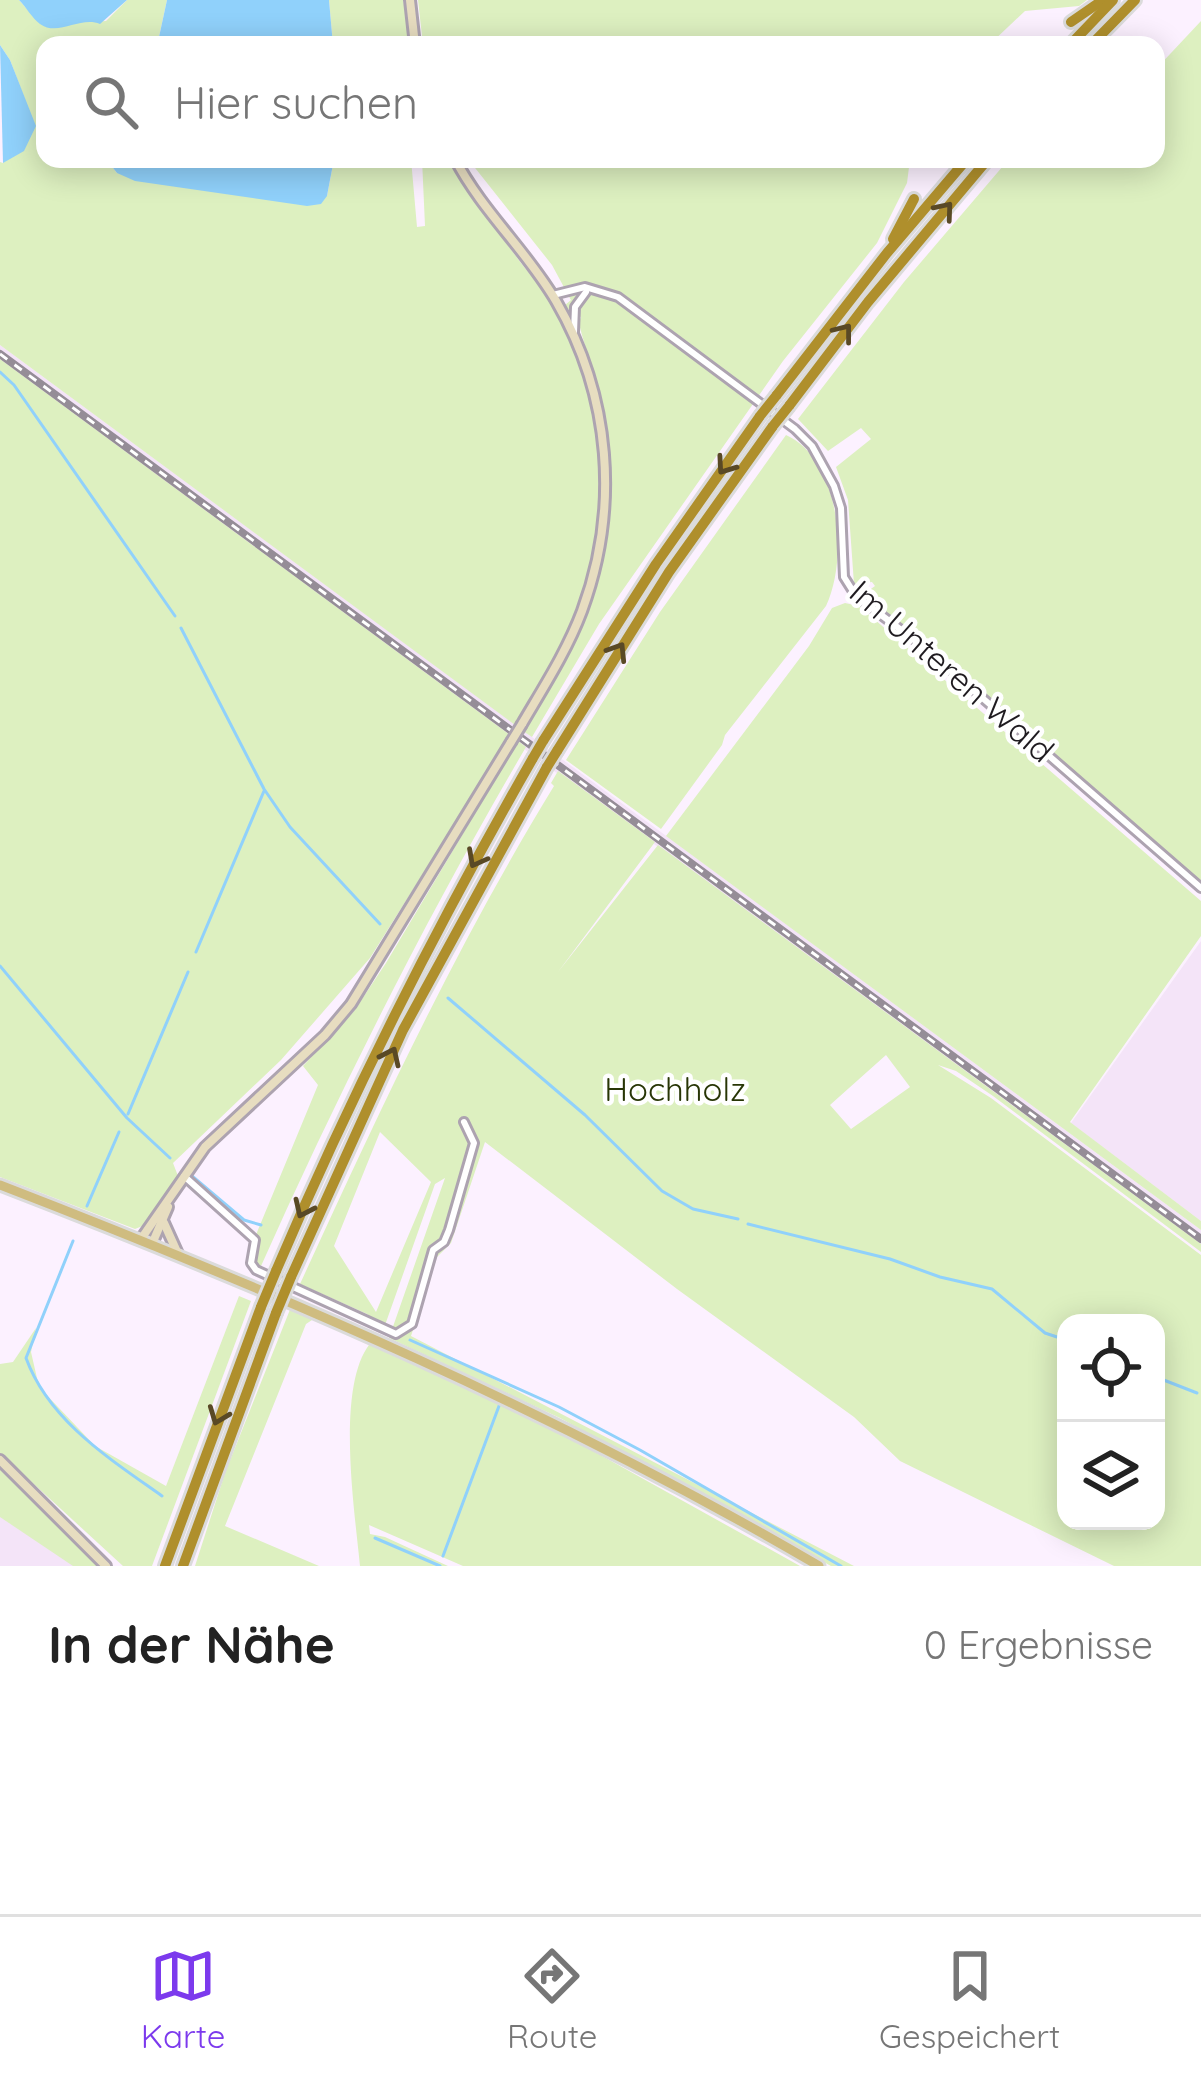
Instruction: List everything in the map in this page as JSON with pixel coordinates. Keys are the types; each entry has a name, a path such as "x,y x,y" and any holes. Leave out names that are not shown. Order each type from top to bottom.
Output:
{"highway":[{"path":"1071,22 1103,0"},
{"path":"1079,36 1113,0"},
{"path":"1100,36 1135,0"},
{"path":"166,1566 276,1271 379,1045 533,758 656,564 760,416 886,253 959,168"},
{"path":"183,1566 276,1313 403,1030 547,767 656,592 773,426 868,302 980,168"},
{"path":"886,253 914,199"}],"main road":[{"path":"410,0 415,36"},
{"path":"146,1241 206,1147 325,1035 351,1004 512,742 582,612 603,528 603,432 574,336 555,299 461,168"},
{"path":"0,1184 378,1338 545,1418 819,1566"},
{"path":"146,1241 163,1218 175,1189"},
{"path":"163,1218 178,1254"},
{"path":"0,1460 106,1566"}],"street":[{"path":"555,299 585,287 598,290"},
{"path":"555,299 598,290"},
{"name":"Im Unteren Wald","path":"598,290 618,297 803,437 834,486 843,526 844,577 856,596 925,648 1201,888"},
{"path":"574,336 574,307 586,292"},
{"path":"184,1176 255,1240 251,1263 262,1274 396,1334 412,1324 433,1250 449,1230 474,1144 464,1122"}],"shaded area":[{"path":"0,345 1201,1230 1201,1244 0,359"},
{"path":"1201,941 1201,1221 1071,1123"},
{"path":"0,1468 100,1566 0,1566"}],"green space":[{"path":"0,0 19,0 50,27 106,21 127,0 167,0 159,36 36,36 36,168 113,168 117,173 327,196 332,168 412,168 417,227 425,226 422,168 454,168 546,294 568,334 594,412 600,452 598,534 590,574 555,657 515,725 0,345 0,162 35,126 0,45"},
{"path":"329,0 403,0 410,36 332,36"},
{"path":"418,0 1087,0 1079,6 1025,11 999,36 422,36"},
{"path":"1201,21 1201,884 864,594 875,586 872,582 854,584 848,500 836,467 871,439 861,428 828,451 798,419 904,282 1001,168 1165,168 1165,59"},
{"path":"475,168 909,168 907,183 877,243 783,361 599,624 532,737 523,731 562,660 592,586 608,509 610,468 606,427 581,318 573,304 569,310 565,305 571,300 561,296 566,291 552,265"},
{"path":"0,359 510,735 370,958 281,1060 173,1163 178,1176 145,1225 135,1229 0,1177"},
{"path":"786,435 804,447 828,487 838,537 833,586 826,606 725,735 661,829 566,760 660,612"},
{"path":"845,603 859,606 1201,901 1201,936 1070,1122 1201,1221 1201,1230 666,836 809,646 832,608"},
{"path":"518,741 526,747 384,1008 257,1275 247,1265 253,1242 318,1085 303,1066 354,1011 386,963"},
{"name":"Hochholz","path":"558,771 655,842 558,972 658,845 1201,1244 1201,1252 993,1096 956,1071 938,1065 991,1098 1201,1255 1201,1566 1114,1566 900,1461 854,1417 485,1142 451,1243 437,1257 411,1336 854,1566 831,1566 560,1418 389,1338 445,1178 435,1184 384,1328 367,1314 300,1284 420,1031 554,786 551,783","holes":["886,1055 910,1087 851,1129 830,1105","380,1132 431,1182 376,1312 334,1246"]},
{"path":"239,1296 251,1301 152,1566 123,1566 0,1453 0,1364 13,1362 36,1328 31,1352 39,1387 95,1446 166,1486"},
{"path":"291,1307 315,1318 306,1324 225,1526 319,1566 195,1566 225,1473"},
{"path":"373,1340 541,1422 800,1566 463,1566 369,1525 370,1534 448,1566 360,1566 350,1415 361,1359"},
{"path":"0,1466 103,1566 73,1566 0,1517"}],"water":[{"path":"19,0 127,0 100,24 54,28 40,24"},
{"path":"167,0 329,0 332,36 159,36"},
{"path":"0,45 36,126 24,151 3,163"},
{"path":"113,168 332,168 327,196 321,204 307,206 135,181"}],"waterway":[{"path":"0,372 14,385 175,616"},
{"path":"181,628 264,789 290,827 380,924"},
{"path":"196,952 264,791"},
{"path":"0,966 127,1118 170,1158"},
{"path":"128,1114 188,972"},
{"path":"448,998 585,1115 662,1191 693,1209 738,1219"},
{"path":"87,1206 119,1132"},
{"path":"192,1176 244,1220 261,1225"},
{"path":"748,1224 992,1289 1045,1333 1057,1337"},
{"path":"73,1241 26,1358 65,1420 162,1496"},
{"path":"410,1340 559,1407 841,1566"},
{"path":"1165,1381 1197,1393"},
{"path":"443,1556 499,1406"},
{"path":"375,1538 440,1566"}],"railway":[{"path":"0,354 1201,1239"}]}
